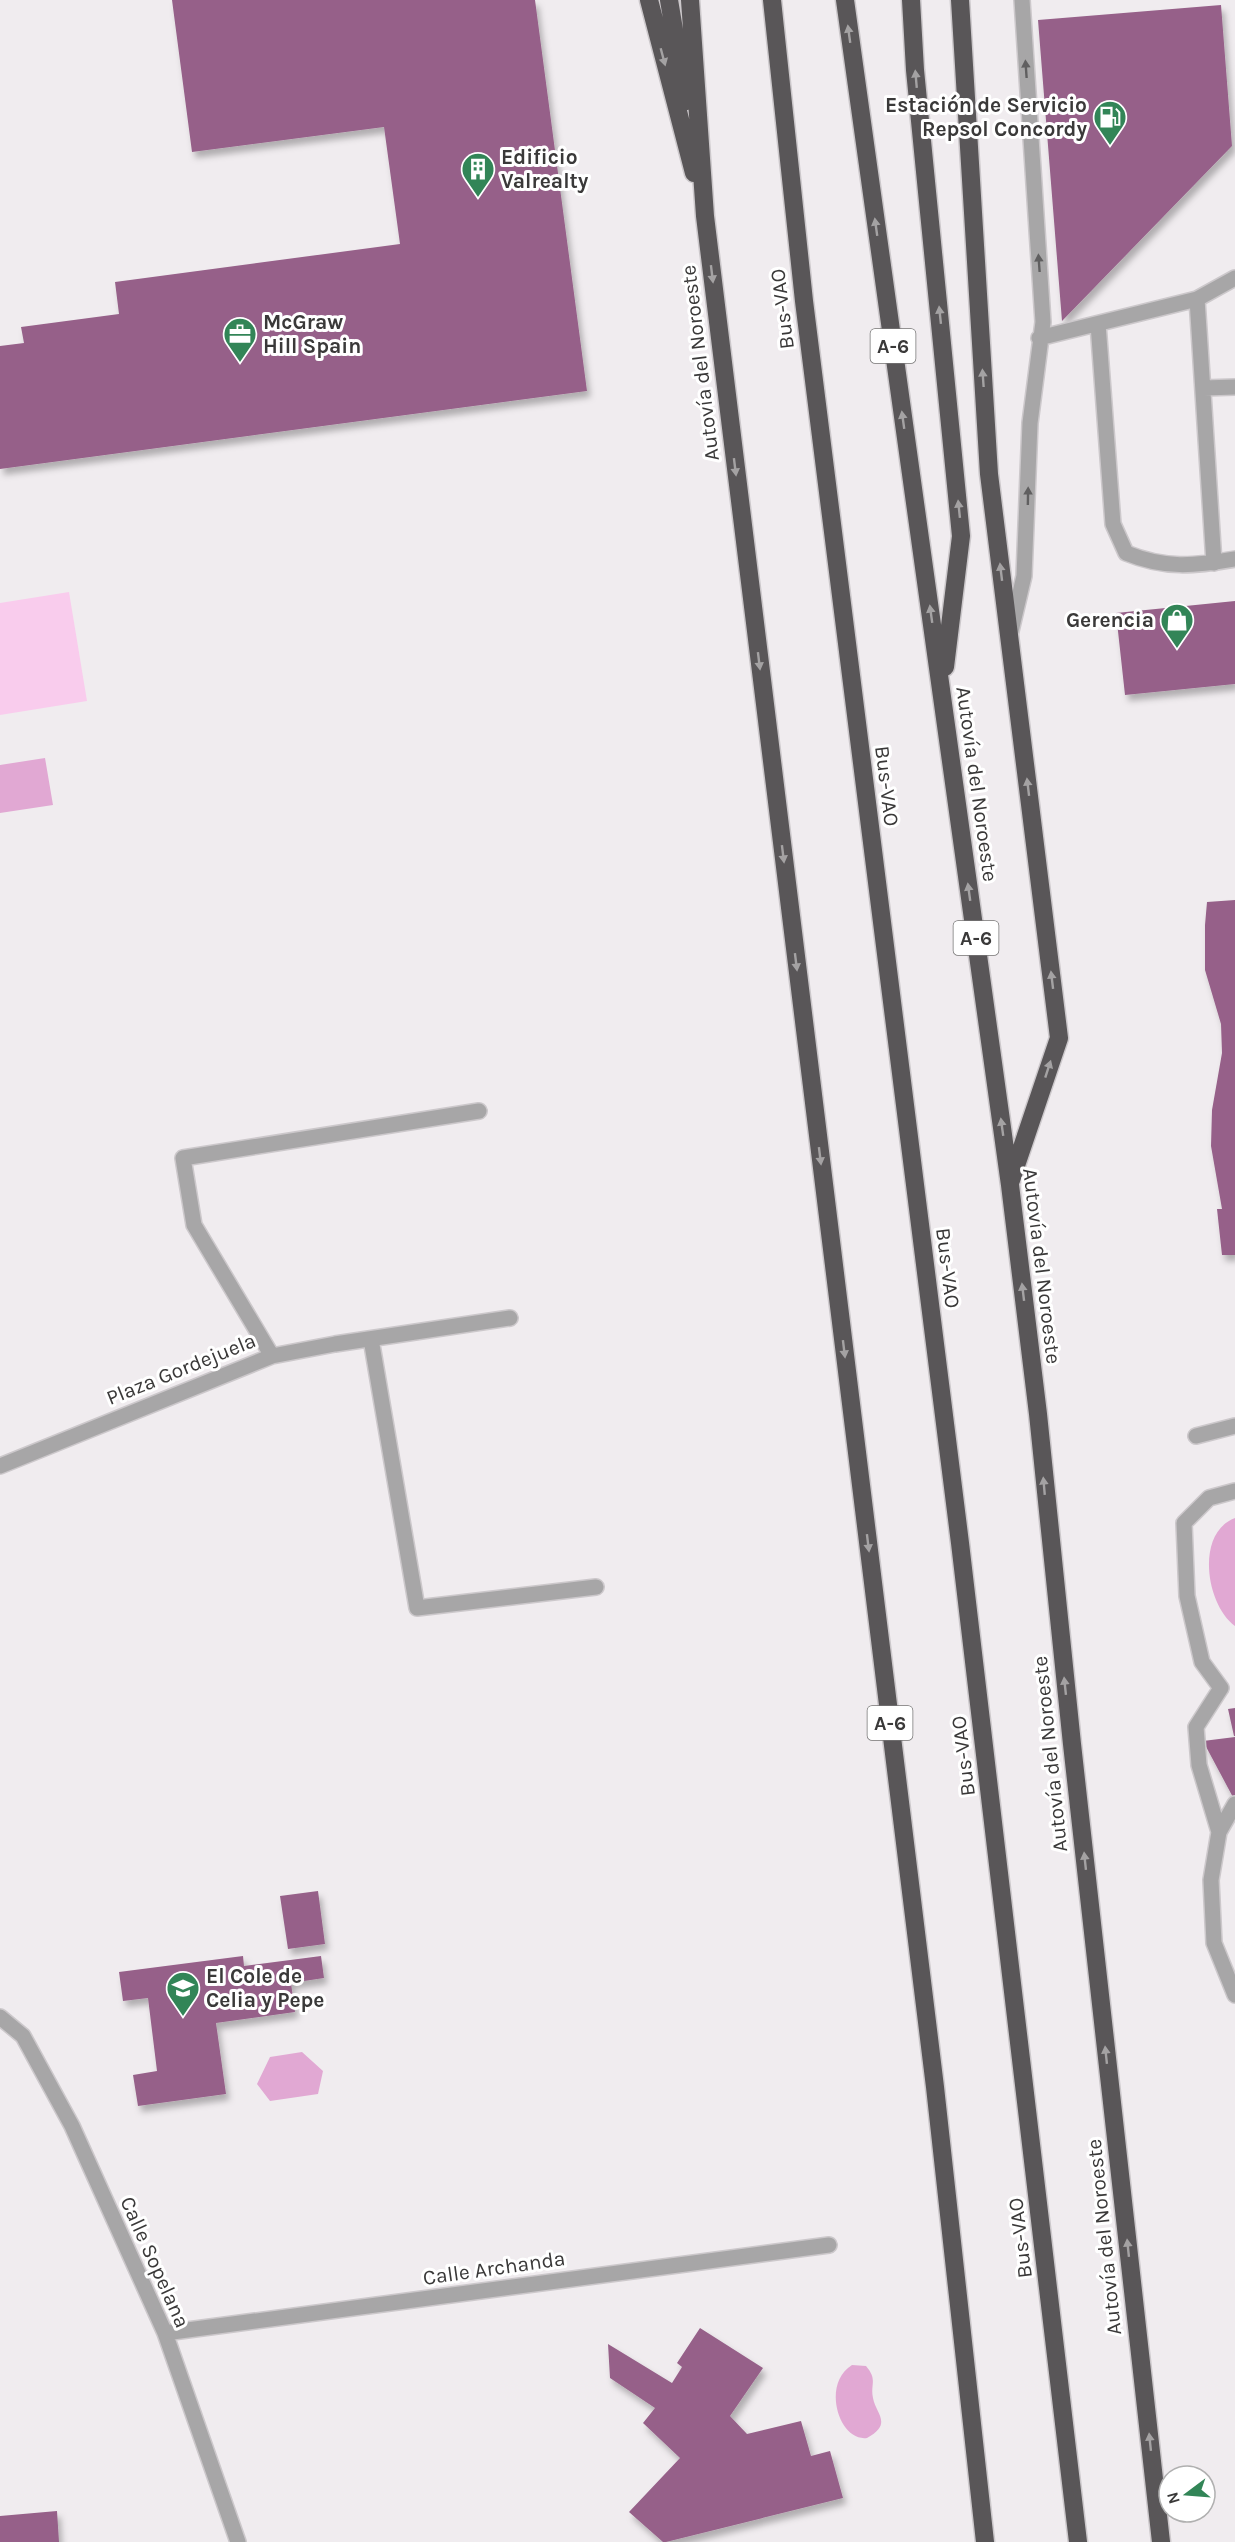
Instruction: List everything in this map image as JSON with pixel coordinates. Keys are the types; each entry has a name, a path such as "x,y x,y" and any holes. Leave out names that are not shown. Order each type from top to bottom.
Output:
{"highway":[{"path":"649,0 705,216"},
{"path":"669,0 705,216"},
{"name":"Autovía del Noroeste","path":"690,0 705,216 935,2087 985,2542"},
{"name":"Bus-VAO","path":"772,0 805,313 960,1543 1078,2542"},
{"name":"Autovía del Noroeste","path":"844,0 1010,1185 1038,1414 1073,1756 1161,2542"},
{"path":"911,0 915,70 961,536 942,692"},
{"path":"960,0 989,474 1059,1038 1010,1185"}],"street":[{"path":"1010,637 1024,576 1030,423 1039,338 1043,322 1022,0"},
{"path":"1039,338 1197,299 1235,278"},
{"path":"1197,299 1214,563"},
{"path":"1043,322 1054,306"},
{"path":"1098,324 1113,524 1126,553 1151,563 1186,565 1235,559"},
{"path":"1204,388 1235,387"},
{"name":"Plaza Gordejuela","path":"0,1466 272,1356 194,1225 183,1158 479,1111"},
{"path":"272,1356 510,1318"},
{"path":"371,1339 417,1608 596,1587"},
{"path":"1196,1436 1235,1426"},
{"path":"1219,1832 1199,1765 1196,1727 1228,1688 1202,1662 1189,1607 1184,1523 1209,1498 1235,1491"},
{"path":"1235,1804 1219,1832 1211,1880 1214,1943 1235,1995"},
{"name":"Calle Sopelana","path":"0,2018 23,2036 72,2126 165,2333 238,2542"},
{"name":"Calle Archanda","path":"165,2333 829,2245"}],"shaded area":[{"path":"69,592 87,701 0,715 0,603"},
{"path":"45,758 53,805 0,813 0,765"},
{"path":"1235,1518 1235,1626 1225,1616 1217,1602 1209,1570 1214,1538 1222,1526"},
{"path":"302,2052 323,2071 318,2094 270,2101 257,2084 270,2057"},
{"path":"852,2365 866,2366 873,2379 872,2393 881,2423 875,2433 867,2438 857,2437 848,2431 837,2410 837,2385"}],"building":[{"name":"Edificio Valrealty","path":"172,0 535,0 587,391 0,469 0,346 24,343 21,327 119,314 115,282 400,244 384,127 192,152"},
{"path":"1221,5 1232,146 1062,321 1038,20"},
{"name":"Gerencia","path":"1235,601 1235,684 1125,695 1116,613"},
{"path":"1235,900 1235,1255 1222,1255 1217,1209 1222,1209 1211,1146 1212,1110 1222,1053 1221,1024 1205,970 1205,925 1207,902"},
{"path":"1235,1708 1235,1736 1234,1736 1228,1709"},
{"path":"1235,1737 1235,1801 1203,1741"},
{"path":"318,1891 325,1944 288,1949 280,1896"},
{"path":"243,1956 244,1966 321,1956 324,1978 291,1983 295,2012 216,2023 226,2094 138,2106 133,2075 157,2071 148,1998 123,2001 119,1972"},
{"path":"700,2328 763,2368 730,2416 747,2434 801,2421 811,2456 830,2451 843,2498 666,2542 663,2542 629,2512 680,2458 643,2423 655,2408 610,2378 608,2344 672,2383 682,2367 677,2363"},
{"path":"57,2511 59,2542 0,2542 0,2516"}],"place":[{"name":"Estación de Servicio Repsol Concordy","path":"1110,146"},
{"name":"Edificio Valrealty","path":"478,198"},
{"name":"McGraw Hill Spain","path":"240,363"},
{"name":"Gerencia","path":"1177,649"},
{"name":"El Cole de Celia y Pepe","path":"183,2017"}]}
